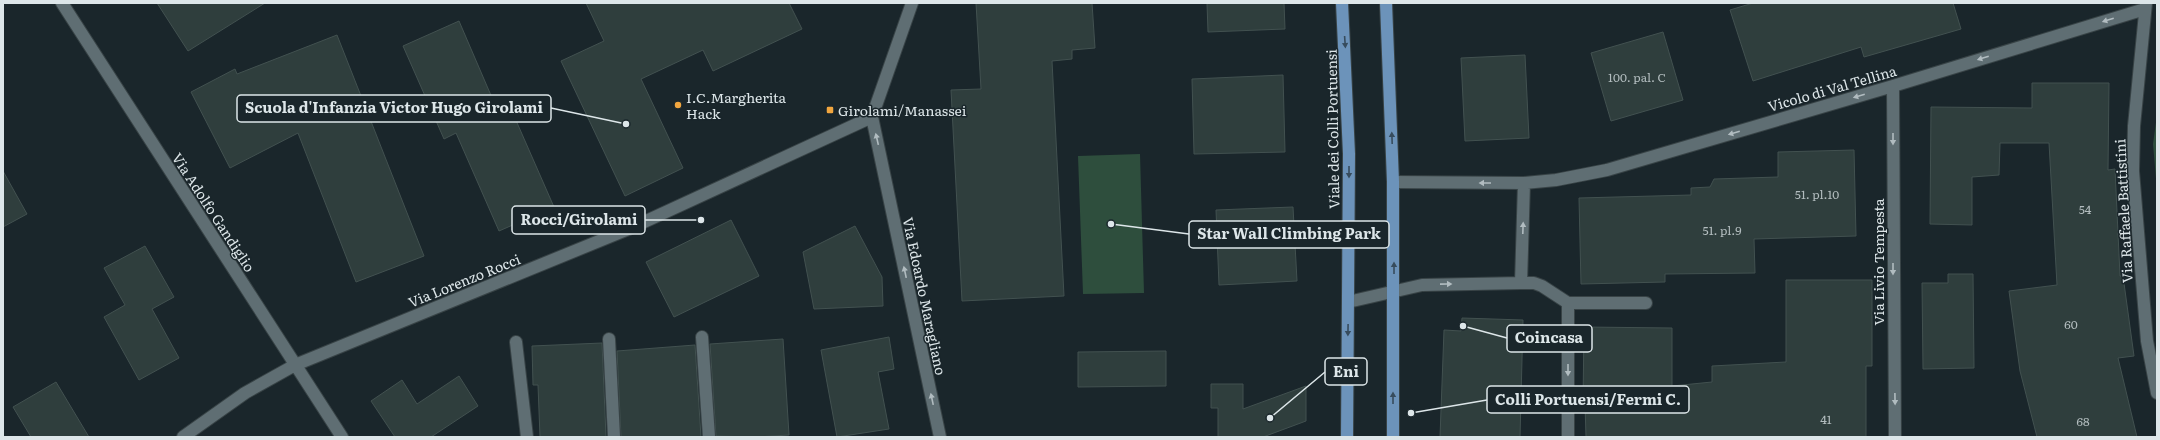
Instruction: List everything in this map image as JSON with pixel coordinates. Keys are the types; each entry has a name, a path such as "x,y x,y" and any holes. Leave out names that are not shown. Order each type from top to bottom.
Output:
{"main road":[{"name":"Viale dei Colli Portuensi","path":"1342,3 1349,154 1347,437"},
{"path":"1386,3 1393,182 1393,437"}],"street":[{"name":"Via Adolfo Gandiglio","path":"62,3 342,437"},
{"path":"872,117 912,3"},
{"name":"Vicolo di Val Tellina","path":"1393,182 1524,183 1556,180 1607,170 1893,86 2145,6"},
{"name":"Via Raffaele Battistini","path":"2145,6 2134,126 2133,171 2147,341 2157,393"},
{"name":"Via Livio Tempesta","path":"1893,86 1895,437"},
{"name":"Via Lorenzo Rocci","path":"183,437 245,392 295,365 631,228 872,117"},
{"name":"Via Edoardo Maragliano","path":"872,117 940,437"},
{"path":"1521,283 1524,183"},
{"path":"1348,302 1394,290 1422,285 1534,283 1542,286 1568,303 1646,303"},
{"path":"1568,303 1568,437"},
{"path":"702,337 709,437"},
{"path":"609,339 614,437"},
{"path":"516,342 527,437"}],"green space":[{"path":"2157,115 2157,190 2153,144"},
{"path":"1140,154 1144,293 1083,294 1078,156"}],"building":[{"path":"157,3 265,3 188,51"},
{"path":"586,3 789,3 802,29 713,71 703,50 641,79 683,168 625,196 561,61 604,41"},
{"path":"976,3 1092,3 1095,48 1072,50 1072,59 1052,61 1064,296 962,301 951,90 981,89"},
{"path":"1207,3 1284,3 1285,29 1208,32"},
{"path":"1753,3 1953,3 1961,29 1864,57 1861,47 1753,81 1730,10"},
{"path":"459,21 499,114 511,109 554,207 499,231 456,133 444,139 403,46"},
{"path":"1663,32 1683,100 1611,121 1591,53"},
{"path":"337,35 424,256 356,282 298,133 230,168 191,92 235,69 237,74"},
{"path":"1525,55 1529,138 1465,141 1461,58"},
{"path":"1283,75 1285,152 1194,154 1192,79"},
{"path":"2032,83 2109,83 2108,170 2115,169 2120,276 2123,276 2134,356 2118,358 2137,437 2037,437 2020,371 2009,291 2057,285 2049,143 2000,143 1999,175 1972,177 1972,225 1930,224 1931,107 2032,108"},
{"path":"1854,150 1856,236 1754,239 1755,273 1665,274 1665,282 1581,284 1579,198 1691,195 1691,188 1710,187 1714,179 1778,177 1778,152"},
{"path":"3,171 27,214 3,227"},
{"path":"1293,207 1297,281 1219,285 1216,210"},
{"path":"731,220 759,276 674,317 646,262"},
{"path":"855,226 882,277 883,306 814,309 803,252"},
{"path":"145,246 174,297 152,309 179,358 139,380 104,317 125,305 104,268"},
{"path":"1948,274 1973,274 1974,368 1923,369 1922,283 1948,283"},
{"path":"1786,280 1872,280 1872,366 1866,366 1866,437 1586,437 1585,404 1583,404 1584,327 1672,328 1672,386 1712,382 1712,366 1786,362"},
{"path":"1462,318 1523,320 1520,437 1440,437 1444,330 1461,331"},
{"path":"889,337 894,369 878,372 889,429 837,437 821,350"},
{"path":"783,339 789,435 756,437 716,436 710,344"},
{"path":"602,343 606,437 540,437 538,385 533,385 532,346"},
{"path":"695,345 701,437 621,437 617,351"},
{"path":"1166,351 1166,386 1078,387 1078,352"},
{"path":"459,376 478,406 431,437 395,437 371,401 402,380 417,404"},
{"path":"56,382 89,437 31,437 13,407"},
{"path":"1211,384 1243,384 1243,409 1306,386 1306,421 1263,437 1218,437 1218,408 1211,408"}],"place":[{"name":"I.C.Margherita Hack","path":"678,105"},
{"name":"Girolami/Manassei","path":"830,110"},
{"name":"Scuola d'Infanzia Victor Hugo Girolami","path":"626,124"},
{"name":"Rocci/Girolami","path":"701,220"},
{"name":"Star Wall Climbing Park","path":"1111,224"},
{"name":"Coincasa","path":"1463,326"},
{"name":"Colli Portuensi/Fermi C.","path":"1411,413"},
{"name":"Eni","path":"1270,418"}]}
